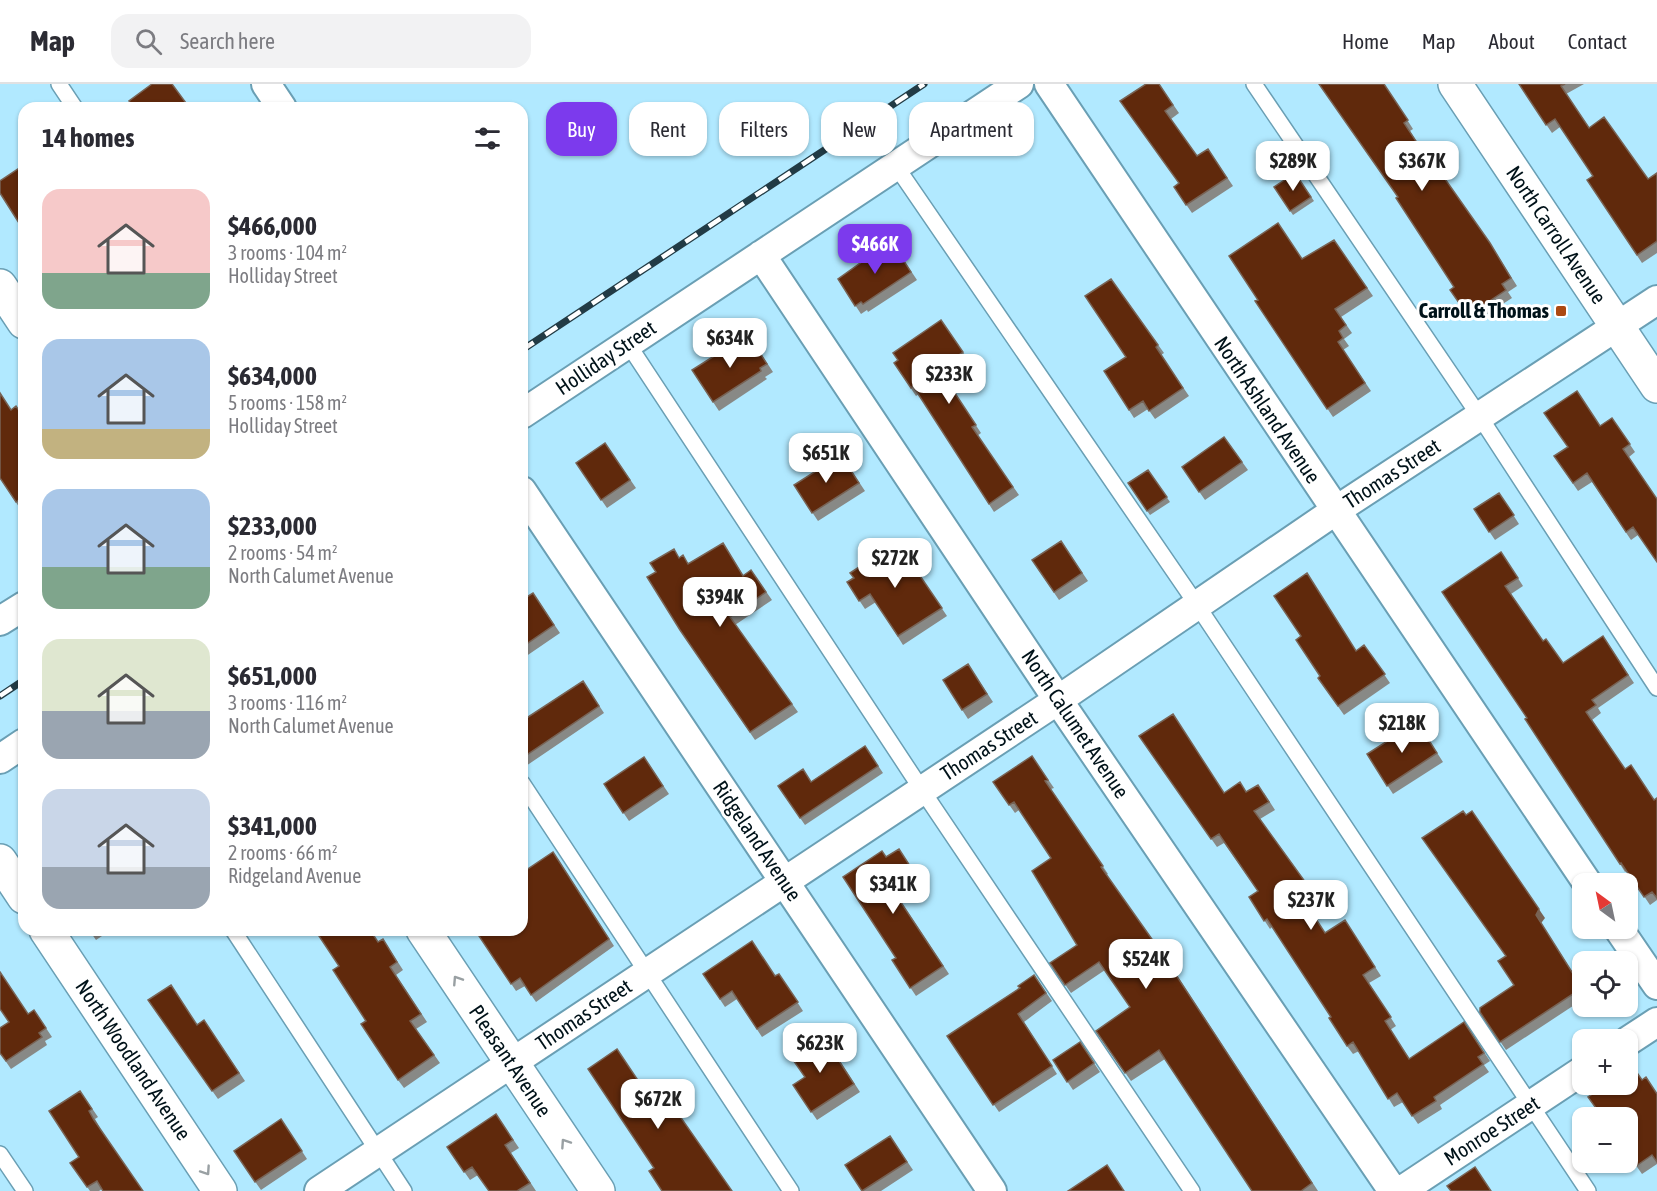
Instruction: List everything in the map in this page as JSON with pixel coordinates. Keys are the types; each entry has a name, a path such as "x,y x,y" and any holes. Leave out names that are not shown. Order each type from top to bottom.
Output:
{"street":[{"path":"266,84 278,102"},
{"name":"Holliday Street","path":"528,410 1019,84"},
{"name":"North Ashland Avenue","path":"1049,84 1581,873"},
{"name":"North Carroll Avenue","path":"1455,84 1657,386"},
{"name":"North Calumet Avenue","path":"761,255 1058,700 1393,1191"},
{"path":"0,286 18,313"},
{"name":"Thomas Street","path":"319,1191 1058,700 1335,511 1657,300"},
{"name":"Ridgeland Avenue","path":"528,500 992,1191"},
{"path":"0,759 18,747"},
{"path":"0,861 18,888"},
{"name":"North Woodland Avenue","path":"50,936 220,1191"},
{"name":"Pleasant Avenue","path":"427,936 598,1191"},
{"path":"1626,939 1657,985"},
{"path":"1638,1034 1657,1022"},
{"name":"Monroe Street","path":"1401,1191 1572,1078"}],"lane":[{"path":"59,84 71,102"},
{"path":"1254,84 1480,417 1657,688"},
{"path":"896,166 1197,605 1588,1191"},
{"path":"628,344 922,790 1192,1191"},
{"path":"528,792 792,1191"},
{"path":"237,936 404,1191"},
{"path":"0,1154 25,1191"}],"building":[{"path":"152,84 172,84 185,102 130,102"},
{"path":"1146,84 1159,84 1173,105 1165,111 1197,156 1208,149 1227,178 1186,205 1174,187 1179,183 1120,101"},
{"path":"1319,84 1384,84 1408,120 1404,123 1440,178 1443,176 1490,243 1511,278 1502,284 1506,290 1476,310 1472,305 1464,310 1450,290 1454,287 1396,198 1398,197"},
{"path":"1519,84 1565,84 1561,86 1589,128 1604,117 1648,179 1657,173 1657,241 1637,255 1587,180 1593,176 1555,119 1546,125"},
{"path":"18,169 18,222 0,193 0,181"},
{"path":"1295,173 1311,197 1290,211 1274,187"},
{"path":"1278,223 1302,259 1334,240 1367,288 1335,309 1346,325 1339,331 1343,338 1338,342 1365,383 1327,409 1255,301 1258,300 1229,256"},
{"path":"891,241 911,272 863,304 861,302 855,306 838,279"},
{"path":"1111,279 1158,345 1156,347 1183,388 1149,411 1143,401 1129,410 1104,371 1126,357 1085,296"},
{"path":"941,320 963,352 939,369 976,425 972,427 1013,487 989,504 913,386 911,388 894,363 898,360 893,353"},
{"path":"750,337 767,364 760,368 761,371 713,402 692,370 741,339 742,342"},
{"path":"1577,391 1600,426 1612,418 1630,444 1623,449 1657,499 1657,562 1633,527 1626,532 1587,473 1573,483 1554,456 1568,447 1544,413"},
{"path":"0,393 11,410 16,406 18,409 18,500 16,502 0,478"},
{"path":"1224,437 1242,462 1199,492 1182,467"},
{"path":"605,443 630,480 601,500 576,463"},
{"path":"841,455 859,483 812,513 794,485"},
{"path":"1148,470 1167,497 1147,511 1128,483"},
{"path":"1499,493 1514,515 1489,532 1474,509"},
{"path":"1061,541 1082,573 1054,592 1032,560"},
{"path":"897,542 942,608 898,636 870,594 859,601 847,582 854,578 850,573"},
{"path":"723,543 743,576 751,570 766,592 730,617 792,704 750,732 680,630 647,577 656,572 650,563 674,549 679,558 683,555 688,564"},
{"path":"1501,552 1518,578 1505,586 1543,641 1546,639 1563,663 1603,636 1628,675 1592,700 1596,705 1586,712 1625,769 1631,765 1654,800 1657,798 1657,898 1652,892 1644,897 1638,888 1638,873 1628,873 1620,864 1525,719 1527,718 1442,592"},
{"path":"1307,573 1356,651 1364,645 1385,674 1338,706 1318,678 1320,676 1296,640 1301,636 1274,596"},
{"path":"533,593 554,625 528,643 528,596"},
{"path":"968,664 987,694 962,710 943,680"},
{"path":"583,681 599,706 528,754 528,717"},
{"path":"1173,714 1224,793 1240,782 1246,792 1258,785 1269,802 1254,811 1311,890 1301,896 1325,933 1345,920 1375,967 1363,975 1391,1017 1385,1021 1409,1059 1464,1022 1484,1053 1478,1057 1483,1064 1434,1097 1436,1101 1412,1116 1397,1093 1388,1099 1353,1042 1347,1046 1329,1018 1331,1017 1267,919 1264,921 1249,897 1258,891 1219,834 1211,839 1139,736"},
{"path":"1414,724 1422,736 1425,734 1437,753 1387,786 1367,754"},
{"path":"865,746 878,766 800,818 778,786 803,769 811,782"},
{"path":"1032,756 1048,780 1045,781 1103,866 1101,867 1161,952 1312,1183 1301,1191 1252,1191 1159,1050 1125,1073 1096,1031 1130,1007 1099,962 1065,985 1050,963 1077,945 1032,871 1051,858 1014,802 1009,805 993,782"},
{"path":"644,757 663,786 623,813 604,784"},
{"path":"1463,811 1466,815 1472,811 1539,909 1536,915 1572,972 1572,995 1500,1042 1480,1012 1480,1008 1514,985 1498,961 1506,956 1422,838"},
{"path":"899,849 910,866 897,875 902,882 892,889 943,966 910,988 892,960 896,958 843,877 882,851 886,857"},
{"path":"553,852 609,939 531,995 520,978 511,984 479,936 528,936 528,869"},
{"path":"319,936 374,936 378,942 383,939 397,962 390,967 421,1014 410,1021 434,1055 398,1080 361,1024 366,1021 333,970 339,966"},
{"path":"752,941 775,976 779,974 798,1002 757,1029 732,991 720,999 703,974"},
{"path":"0,972 28,1014 34,1010 46,1028 39,1033 42,1037 6,1061 0,1053 0,1028 9,1022 0,1009"},
{"path":"1034,975 1046,993 1018,1014 1052,1066 993,1105 947,1036 1020,988 1018,986"},
{"path":"171,985 197,1025 204,1020 239,1073 212,1091 148,1000"},
{"path":"823,1036 854,1084 811,1112 793,1085 805,1077 791,1057"},
{"path":"1080,1042 1094,1063 1067,1082 1053,1060"},
{"path":"617,1049 649,1097 661,1089 732,1191 662,1191 649,1171 654,1168 588,1069"},
{"path":"1638,1074 1642,1080 1646,1077 1657,1094 1657,1162 1652,1155 1638,1165 1638,1107 1595,1107 1588,1097 1591,1095 1638,1095"},
{"path":"80,1091 92,1109 89,1111 94,1120 143,1191 103,1191 97,1181 87,1187 70,1163 79,1157 49,1111"},
{"path":"496,1114 513,1140 505,1145 530,1183 517,1191 489,1191 472,1167 464,1172 447,1147"},
{"path":"281,1119 302,1151 255,1182 234,1151"},
{"path":"890,1136 907,1162 862,1191 845,1165"},
{"path":"1107,1165 1124,1191 1068,1191"},
{"path":"1475,1167 1491,1191 1451,1191 1447,1186"}],"railway":[{"path":"528,346 924,84"},
{"path":"0,696 18,684"}],"place":[{"name":"Carroll & Thomas","path":"1561,311"}]}
